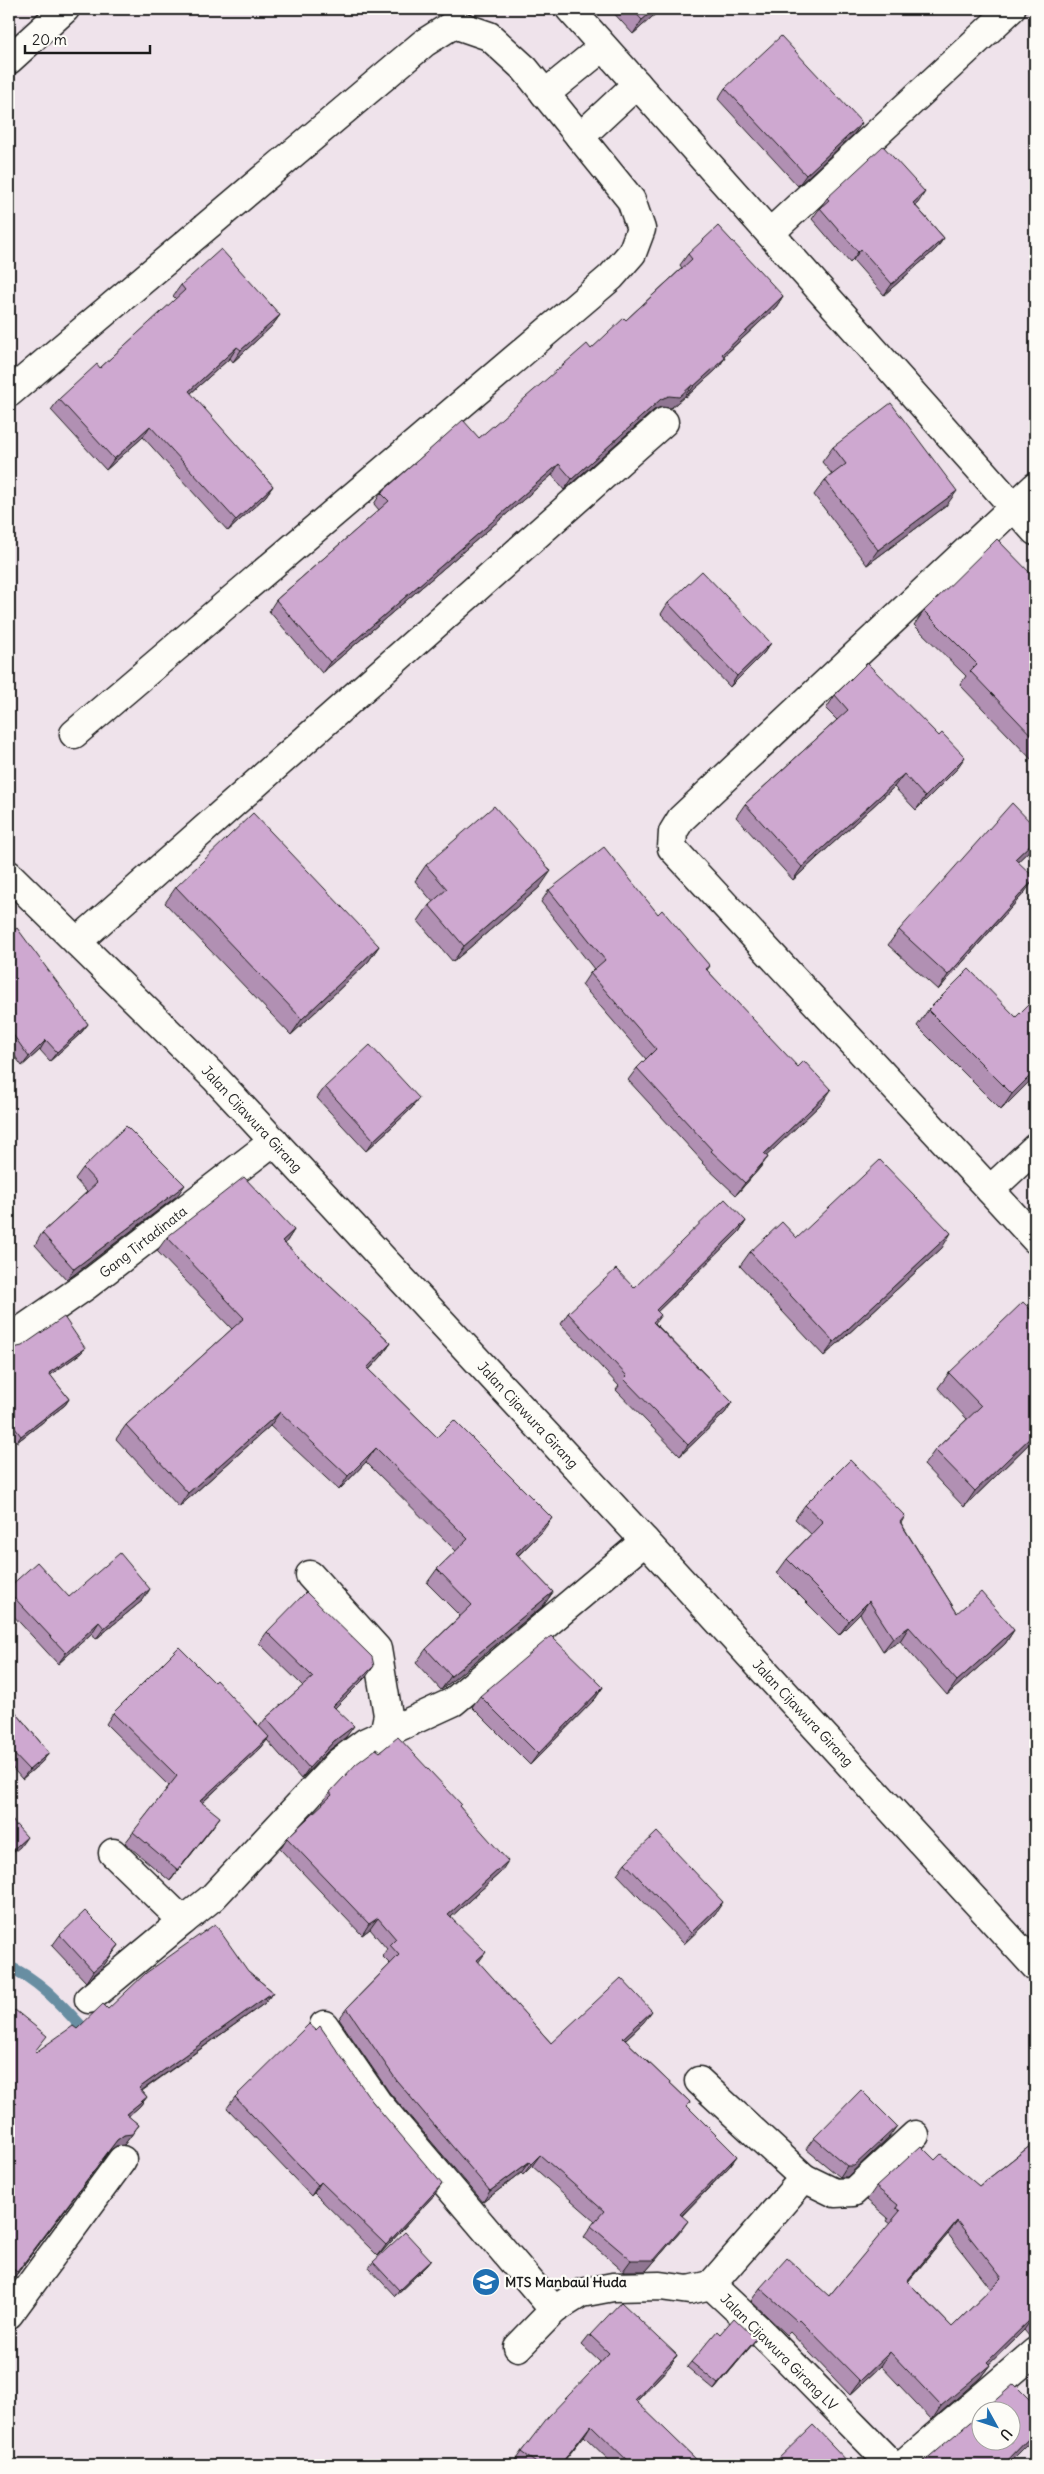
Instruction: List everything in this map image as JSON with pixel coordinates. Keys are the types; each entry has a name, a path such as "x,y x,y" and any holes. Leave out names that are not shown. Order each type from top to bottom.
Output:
{"street":[{"path":"9,60 66,9"},
{"path":"570,9 1035,531"},
{"path":"770,233 1011,9"},
{"path":"9,393 424,43 454,24 489,36 525,68 631,200 640,229 632,253 603,284 74,734"},
{"path":"545,94 604,46"},
{"path":"580,137 637,84"},
{"path":"77,942 664,422"},
{"path":"1035,487 681,819 674,832 672,848 1035,1239"},
{"name":"Jalan Cijawura Girang","path":"9,875 215,1078 645,1541 1035,1966"},
{"name":"Gang Tirtadinata","path":"9,1339 87,1286 274,1141"},
{"path":"990,1190 1035,1148"},
{"path":"89,1999 213,1897 338,1763 366,1742 452,1702 645,1541"},
{"path":"310,1575 377,1649 388,1715 384,1734"},
{"path":"113,1854 183,1921"},
{"path":"324,2025 377,2102 554,2310"},
{"path":"699,2081 804,2178 835,2193 853,2192 915,2135"},
{"path":"9,2314 122,2160"},
{"path":"711,2285 804,2178"},
{"name":"Jalan Cijawura Girang LV","path":"518,2347 554,2310 581,2292 613,2287 660,2286 689,2290 711,2285 757,2328 892,2465"},
{"path":"903,2465 1035,2352"}],"building":[{"path":"632,9 655,9 642,20"},
{"path":"781,36 862,123 806,175 725,88"},
{"path":"883,146 925,192 913,203 944,238 892,284 861,249 858,252 820,208 829,200 827,198"},
{"path":"718,226 783,296 722,354 725,358 694,386 692,385 679,397 669,396 661,399 572,479 559,464 330,662 276,600 389,501 381,493 463,420 479,438 587,344 591,349 624,318 626,320 692,259 688,254"},
{"path":"221,249 280,315 241,350 237,347 189,391 273,486 236,520 150,426 114,459 59,399 97,364 100,368 185,290 181,285"},
{"path":"891,403 957,491 878,550 825,480 846,464 833,447"},
{"path":"997,539 1035,578 1035,739 970,671 977,664 924,611"},
{"path":"702,571 771,643 737,676 668,603"},
{"path":"867,663 939,736 942,733 965,757 925,797 904,774 802,867 745,804 848,710 835,695"},
{"path":"1012,803 1035,827 1035,840 1015,859 1035,878 948,975 899,930"},
{"path":"494,806 551,871 464,946 429,905 447,889 426,865"},
{"path":"253,813 379,946 302,1019 176,887"},
{"path":"604,847 658,914 662,910 710,966 706,969 798,1067 804,1061 831,1090 764,1154 768,1157 745,1183 711,1151 637,1068 656,1049 590,973 605,960 549,890"},
{"path":"17,928 88,1024 57,1052 46,1040 29,1057 9,1029 9,934"},
{"path":"969,969 1016,1017 1035,998 1035,1071 1012,1094 928,1010"},
{"path":"370,1045 419,1098 374,1140 325,1087"},
{"path":"126,1126 185,1185 74,1269 42,1233 97,1183 83,1168"},
{"path":"880,1160 951,1233 834,1342 750,1252 782,1222 797,1238"},
{"path":"244,1177 294,1230 282,1241 391,1343 367,1368 437,1437 454,1420 552,1518 516,1553 553,1592 451,1676 426,1649 472,1605 437,1569 468,1539 376,1448 348,1476 280,1412 188,1493 126,1425 244,1318 167,1237"},
{"path":"725,1199 746,1221 656,1310 661,1315 653,1322 732,1402 688,1445 624,1379 627,1376 568,1313 616,1269 634,1288"},
{"path":"1023,1302 1035,1314 1035,1433 975,1491 935,1450 981,1406 949,1373"},
{"path":"64,1317 85,1348 49,1373 69,1399 21,1436 9,1420 9,1349 22,1346"},
{"path":"850,1460 905,1516 900,1522 957,1613 981,1592 1014,1630 957,1681 909,1627 893,1638 869,1601 849,1621 787,1559 823,1522 805,1505"},
{"path":"120,1553 150,1589 104,1628 99,1622 66,1653 9,1592 9,1587 37,1562 69,1597"},
{"path":"306,1592 372,1657 374,1666 333,1706 354,1726 334,1741 309,1768 266,1718 313,1677 267,1632"},
{"path":"551,1636 603,1687 538,1754 480,1696"},
{"path":"179,1647 214,1682 216,1680 269,1737 200,1801 220,1817 178,1870 133,1832 177,1776 113,1713"},
{"path":"9,1704 49,1753 29,1770 9,1749"},
{"path":"398,1737 461,1804 459,1806 508,1861 448,1915 486,1952 477,1960 551,2043 621,1978 652,2011 623,2038 690,2102 687,2106 737,2156 680,2214 688,2221 654,2260 631,2260 591,2226 604,2211 540,2155 531,2164 529,2162 490,2191 397,2081 347,2008 399,1955 390,1945 396,1939 378,1918 369,1924 287,1838 332,1795 330,1792 356,1764 376,1749 380,1752"},
{"path":"9,1817 27,1837 9,1853"},
{"path":"657,1832 723,1902 691,1933 625,1863"},
{"path":"85,1911 119,1945 93,1971 60,1935"},
{"path":"215,1924 248,1971 273,1992 139,2088 147,2097 126,2114 139,2125 132,2134 124,2135 117,2140 17,2272 9,2266 9,2016 15,2010 47,2036 36,2052 73,2026 77,2029 103,2004 108,2009 146,1973"},
{"path":"309,2024 316,2030 320,2026 372,2101 442,2184 386,2245 321,2182 318,2185 235,2097"},
{"path":"861,2090 897,2126 854,2166 847,2166 814,2138"},
{"path":"1035,2142 1035,2319 1033,2317 987,2362 990,2365 941,2406 890,2352 860,2381 799,2319 797,2321 760,2288 787,2258 829,2296 900,2211 896,2208 898,2205 876,2187 921,2146 935,2160 941,2154 979,2186","holes":["957,2221 1002,2278 952,2327 907,2281"]},
{"path":"405,2232 431,2260 399,2290 373,2262"},
{"path":"621,2302 677,2355 635,2400 702,2465 632,2465 591,2425 560,2465 539,2465 521,2452 548,2417 609,2353 590,2335"},
{"path":"734,2318 756,2339 718,2384 691,2362 717,2331 720,2334"},
{"path":"1014,2384 1035,2405 1035,2432 1022,2445 1022,2402 993,2402"},
{"path":"972,2420 972,2452 1016,2452 1003,2465 928,2465 924,2461"},
{"path":"813,2425 851,2465 773,2464"}],"waterway":[{"path":"9,1967 33,1980 64,2008 92,2038"}],"place":[{"name":"MTS Manbaul Huda","path":"486,2282"}]}
